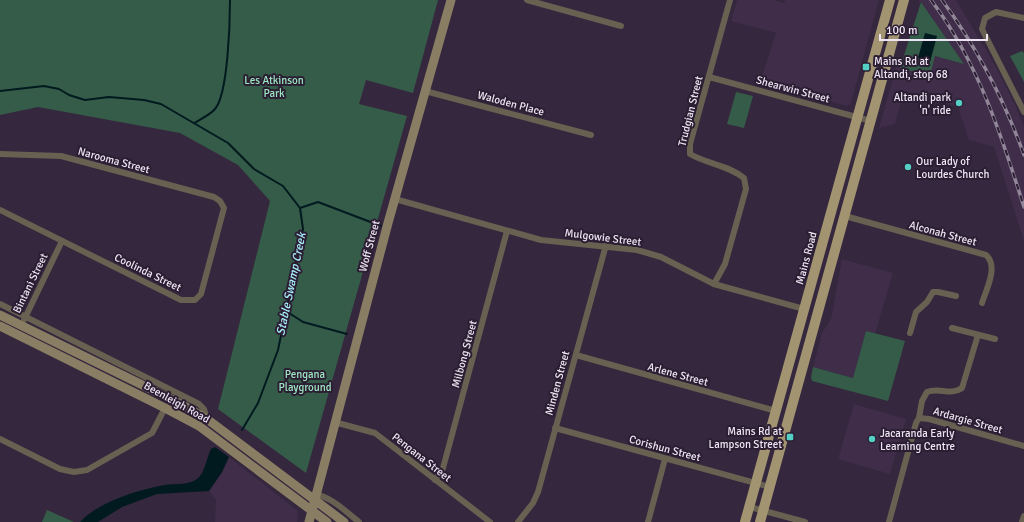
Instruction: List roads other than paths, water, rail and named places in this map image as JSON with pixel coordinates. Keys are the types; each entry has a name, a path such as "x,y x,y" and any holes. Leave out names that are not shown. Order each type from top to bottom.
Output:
{"main road":[{"name":"Woff Street","path":"309,522 334,422 450,0"},
{"name":"Mains Road","path":"745,522 890,0"},
{"path":"760,522 872,121 904,0"},
{"name":"Beenleigh Road","path":"0,315 23,321 177,402 207,420 305,492 315,497 344,522"},
{"name":"Beenleigh Road","path":"0,326 199,426 327,522"}],"street":[{"path":"527,0 621,26"},
{"name":"Trudgian Street","path":"714,284 725,264 746,189 744,178 735,171 700,160 690,154 690,144 730,0"},
{"path":"1024,18 1000,11 992,13 986,18 983,26 983,33 1006,73 1024,112"},
{"name":"Shearwin Street","path":"709,77 872,121"},
{"name":"Waloden Place","path":"425,91 591,135"},
{"name":"Narooma Street","path":"0,154 61,156 214,197 220,201"},
{"name":"Mulgowie Street","path":"395,199 507,231 555,242 637,250 661,257 714,284 804,309"},
{"name":"Coolinda Street","path":"0,210 181,300 195,300 201,294 224,208 220,201"},
{"name":"Alconah Street","path":"845,216 986,256 992,262 992,268 982,303"},
{"name":"Milbong Street","path":"435,480 443,468 507,231"},
{"name":"Bintani Street","path":"17,335 62,241"},
{"name":"Minden Street","path":"518,522 533,503 538,492 606,246"},
{"path":"910,333 916,312 927,302 933,292 956,296"},
{"name":"Beenleigh Road","path":"0,304 23,321"},
{"path":"952,328 995,339"},
{"path":"919,418 922,401 927,392 933,390 957,392 962,388 978,335"},
{"name":"Arlene Street","path":"576,355 776,411"},
{"path":"0,439 60,469 74,472 87,470 152,433 165,408"},
{"name":"Ardargie Street","path":"889,522 916,423 919,418 929,418 1024,446"},
{"name":"Pengana Street","path":"334,422 375,434 490,522"},
{"name":"Corishun Street","path":"555,428 770,487"},
{"path":"648,522 665,459"},
{"name":"Beenleigh Road","path":"315,497 323,496 332,501 359,522"},
{"path":"750,507 805,522"},
{"path":"1022,522 1024,516"}],"waterway":[{"path":"194,123 215,109 223,89 227,57 230,0"},
{"name":"Stable Swamp Creek","path":"0,91 44,86 59,89 69,95 85,100 109,97 144,100 161,104 228,143 254,169 283,186 300,208 303,229 278,350 258,403 242,430"},
{"path":"300,208 318,202 381,226"},
{"path":"286,311 303,322 347,334"}],"railway":[{"path":"931,0 948,24 975,73 997,126 1024,207"},
{"path":"942,0 955,18 989,74 1008,114 1024,155"}],"place":[{"name":"Mains Rd at Altandi, stop 68","path":"866,67"},
{"name":"Altandi park 'n' ride","path":"959,103"},
{"name":"Our Lady of Lourdes Church","path":"908,167"},
{"name":"Mains Rd at Lampson Street","path":"790,437"},
{"name":"Jacaranda Early Learning Centre","path":"872,439"}],"park label":[{"name":"Les Atkinson Park","path":"274,86"},
{"name":"Pengana Playground","path":"305,380"}]}
